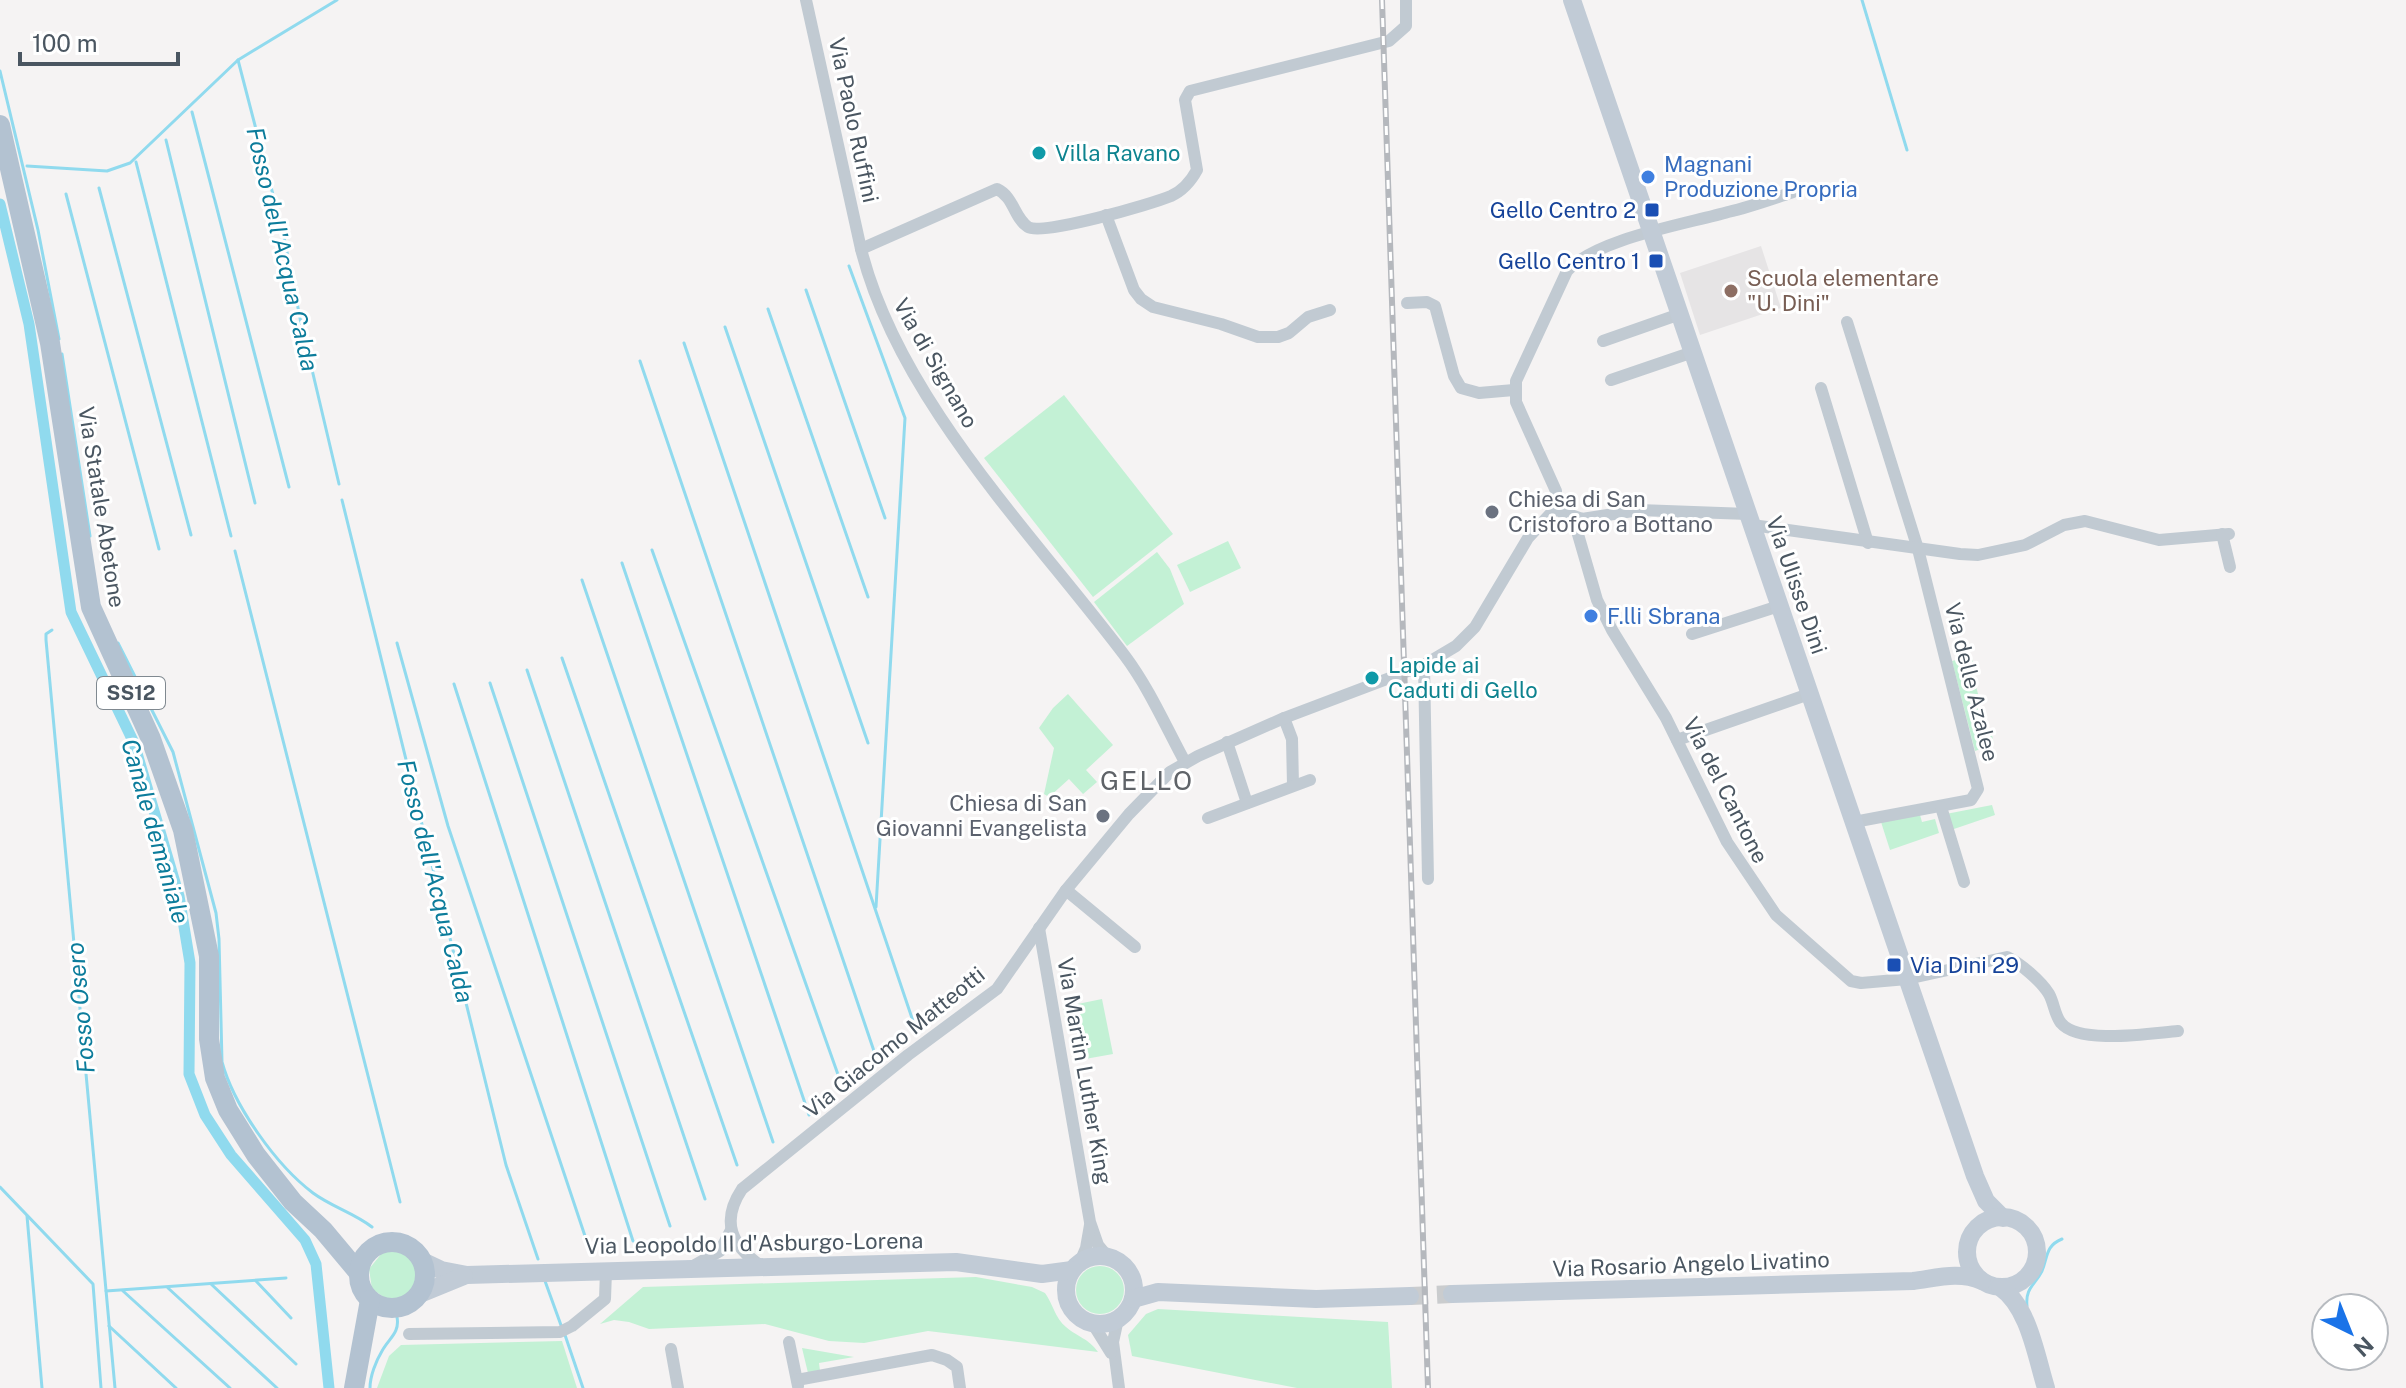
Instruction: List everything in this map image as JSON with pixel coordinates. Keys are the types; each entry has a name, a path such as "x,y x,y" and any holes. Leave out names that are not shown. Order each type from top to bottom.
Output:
{"main road":[{"name":"Via Statale Abetone","path":"0,125 42,302 68,449 89,599 100,632 151,739 183,830 209,956 209,1039 215,1078 228,1110 256,1155 293,1202 323,1230 359,1273"},
{"name":"Via Statale Abetone","path":"323,1230 359,1246 374,1248"},
{"path":"387,1243 403,1244 416,1252 422,1261 425,1278 420,1294 407,1305 391,1308 380,1306 370,1300 362,1287 359,1273 363,1260 374,1248 387,1243"},
{"path":"354,1388 370,1300"},
{"path":"361,1354 391,1308"}],"street":[{"name":"Via Paolo Ruffini","path":"806,0 861,249"},
{"path":"861,249 997,189 1011,200 1030,228 1050,228 1171,196 1193,178 1197,170 1185,97 1190,91 1389,41 1406,26 1406,0"},
{"name":"Via Ulisse Dini","path":"1572,0 1979,1186"},
{"path":"1793,192 1633,237 1580,259 1567,271 1514,390 1516,402 1556,491 1557,510 1573,517 1590,519 1639,510 1750,519 1868,543 1978,555 2025,545 2064,525 2085,521 2159,540 2226,534 2230,567"},
{"path":"1106,215 1134,290 1153,307 1258,337 1278,337 1289,333 1308,317 1330,310"},
{"name":"Via di Signano","path":"861,249 882,314 937,410 976,467 1133,667 1185,762"},
{"path":"1407,303 1427,302 1435,306 1454,376 1461,388 1471,393 1514,390"},
{"path":"1603,341 1680,314"},
{"name":"Via delle Azalee","path":"1847,322 1918,549 1978,789 1971,800 1854,822"},
{"path":"1611,380 1693,352"},
{"path":"1821,388 1868,543"},
{"name":"Via Giacomo Matteotti","path":"689,1268 720,1251 731,1230 731,1213 742,1189 908,1055 997,989 1066,890 1148,794 1185,762 1284,718 1424,665 1467,637 1528,538 1549,513 1557,510"},
{"name":"Via del Cantone","path":"1573,517 1601,609 1677,740 1727,842 1776,915 1851,981 1907,979 2007,957 2048,992 2060,1022 2067,1028 2111,1037 2178,1031"},
{"path":"1692,634 1779,606"},
{"path":"1424,665 1428,879"},
{"path":"1677,740 1809,694"},
{"path":"1284,718 1292,739 1293,785"},
{"path":"1227,742 1247,803"},
{"path":"1208,818 1310,780"},
{"path":"1941,807 1964,882"},
{"path":"1066,890 1135,947"},
{"name":"Via Martin Luther King","path":"1039,928 1090,1222"},
{"path":"1979,1186 1986,1201 2003,1218"},
{"path":"1931,1278 1953,1266 1980,1225 1982,1204 1979,1186"},
{"path":"1980,1225 2003,1218 2017,1221 2033,1236 2037,1257 2020,1295 2022,1315"},
{"path":"1090,1222 1098,1245 1107,1256 1123,1264 1133,1278 1158,1292"},
{"path":"1066,1294 1066,1285 1084,1255 1090,1222"},
{"path":"731,1230 739,1248 762,1266"},
{"path":"1968,1246 1970,1266 2013,1298 2022,1315 2046,1388"},
{"path":"1076,1266 1093,1256 1107,1256"},
{"path":"422,1261 441,1270 467,1275"},
{"name":"Via Leopoldo II d'Asburgo-Lorena","path":"467,1275 956,1262 1042,1274 1076,1266"},
{"path":"409,1334 564,1330 605,1299 606,1271"},
{"path":"1042,1274 1066,1294 1074,1313 1093,1324 1114,1359"},
{"path":"420,1294 467,1275"},
{"name":"Via Rosario Angelo Livatino","path":"1452,1294 1880,1282 1968,1275 1991,1284"},
{"path":"1991,1284 2018,1283 2027,1277"},
{"path":"1093,1324 1118,1319 1130,1307 1133,1278"},
{"path":"1133,1299 1158,1292 1316,1299 1410,1296"},
{"path":"1118,1319 1114,1334 1114,1359 1119,1388"},
{"path":"789,1342 798,1384 932,1355 957,1367 960,1388"},
{"path":"671,1349 678,1388"}],"shaded area":[{"name":"Scuola elementare \"U. Dini\"","path":"1761,246 1781,308 1700,335 1680,273"}],"green space":[{"path":"1064,395 1173,534 1093,597 984,458"},
{"path":"1228,541 1241,568 1190,592 1177,565"},
{"path":"1157,552 1170,569 1184,604 1127,646 1094,602"},
{"path":"1971,656 1976,670 1972,671 1994,744 1975,751 1952,661"},
{"path":"1068,694 1113,745 1086,770 1097,782 1083,794 1069,779 1049,797 1044,794 1054,748 1039,728"},
{"path":"1992,805 1995,815 1951,830 1946,814"},
{"path":"1920,815 1922,822 1935,819 1939,833 1890,850 1881,822"},
{"path":"1102,999 1113,1054 1074,1061 1071,1050 1083,1041 1083,1027 1075,1018 1065,1017 1063,1007"},
{"path":"395,1250 412,1260 418,1280 407,1296 388,1300 372,1289 369,1269 382,1253"},
{"path":"1100,1266 1117,1273 1124,1290 1117,1307 1100,1314 1083,1307 1076,1290 1083,1273"},
{"path":"976,1277 1032,1287 1045,1293 1062,1323 1098,1352 928,1331 864,1343 829,1341 765,1324 649,1329 614,1320 600,1324 643,1287"},
{"path":"1158,1309 1388,1322 1392,1388 1297,1388 1132,1356 1128,1335 1146,1314"},
{"path":"562,1341 577,1388 377,1388 389,1356 401,1345"},
{"path":"802,1348 854,1357 819,1363 820,1371 808,1373"}],"waterway":[{"path":"27,166 107,171 130,163 238,60 337,0"},
{"path":"1862,0 1907,150"},
{"name":"Fosso dell'Acqua Calda","path":"238,60 284,237 339,484"},
{"path":"0,71 38,230 59,339"},
{"path":"192,112 289,487"},
{"path":"166,140 255,503"},
{"path":"136,162 231,536"},
{"path":"99,188 191,535"},
{"path":"66,194 159,549"},
{"name":"Canale demaniale","path":"0,204 29,324 71,612 134,743 179,896 190,963 189,1074 205,1115 231,1155 305,1240 316,1264 329,1388"},
{"path":"849,266 905,418 876,907"},
{"path":"806,290 885,518"},
{"path":"768,309 868,597"},
{"path":"725,327 868,743"},
{"path":"684,343 916,1030"},
{"path":"62,354 90,536"},
{"path":"640,361 876,1057"},
{"name":"Fosso dell'Acqua Calda","path":"342,500 506,1165 538,1259"},
{"path":"652,550 841,1083"},
{"path":"235,551 400,1202"},
{"path":"622,563 809,1115"},
{"path":"582,580 773,1142"},
{"name":"Fosso Osero","path":"52,630 46,634 46,640 115,1388"},
{"path":"118,643 173,752 216,913 222,1062 228,1079 258,1134 285,1167 313,1193 372,1227"},
{"path":"397,643 448,826 589,1248"},
{"path":"562,658 737,1165"},
{"path":"527,670 705,1199"},
{"path":"490,683 670,1226"},
{"path":"454,684 633,1241"},
{"path":"0,1187 93,1284 101,1388"},
{"path":"27,1216 42,1388"},
{"path":"2027,1306 2029,1291 2042,1271 2050,1249 2062,1239"},
{"path":"106,1291 286,1278"},
{"path":"256,1281 291,1318"},
{"name":"Fosso dell'Acqua Calda","path":"545,1281 562,1328"},
{"path":"211,1284 296,1364"},
{"path":"168,1288 277,1388"},
{"path":"123,1291 230,1388"},
{"path":"370,1388 372,1374 395,1331 397,1317"},
{"path":"109,1326 176,1388"},
{"name":"Fosso dell'Acqua Calda","path":"565,1335 583,1388"}],"tunnel":[{"path":"1410,1296 1452,1294"}],"railway":[{"path":"1382,0 1428,1388"}],"place":[{"name":"Villa Ravano","path":"1039,153"},
{"name":"Magnani Produzione Propria","path":"1648,177"},
{"name":"Gello Centro 2","path":"1652,210"},
{"name":"Gello Centro 1","path":"1656,261"},
{"name":"Scuola elementare \"U. Dini\"","path":"1731,291"},
{"name":"Chiesa di San Cristoforo a Bottano","path":"1492,512"},
{"name":"F.lli Sbrana","path":"1591,616"},
{"name":"Lapide ai Caduti di Gello","path":"1372,678"},
{"name":"Chiesa di San Giovanni Evangelista","path":"1103,816"},
{"name":"Via Dini 29","path":"1894,965"}],"district":[{"name":"GELLO","path":"1147,780"}]}
